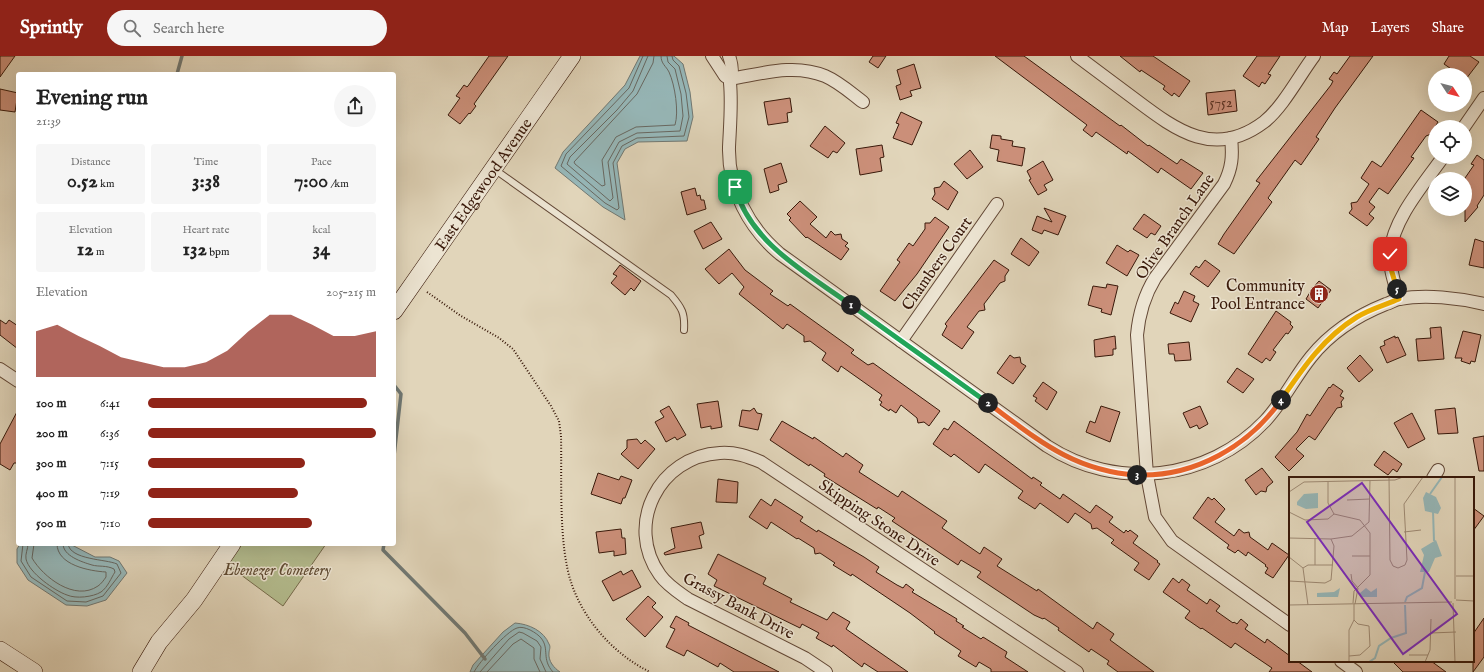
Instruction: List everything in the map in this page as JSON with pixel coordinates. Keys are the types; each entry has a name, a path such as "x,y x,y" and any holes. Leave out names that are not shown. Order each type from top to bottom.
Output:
{"main road":[{"name":"East Edgewood Avenue","path":"396,308 492,168 572,56"},
{"path":"141,672 159,642 194,600 231,546"},
{"path":"152,672 194,600"},
{"path":"0,650 34,672"},
{"path":"0,660 16,672"}],"street":[{"path":"712,56 725,76 730,79 790,69 810,71 834,81 863,102"},
{"path":"729,56 732,75 730,79 732,103 729,148 731,168 738,197 751,222 768,243 780,254 1047,446 1081,464 1111,472 1147,475 1189,468 1215,458 1240,443 1264,421 1307,362 1324,342 1357,317 1399,299 1448,298 1484,304"},
{"path":"1077,56 1177,130 1200,138 1232,138 1248,132 1265,121 1277,108 1314,56"},
{"path":"1469,120 1484,98"},
{"name":"Olive Branch Lane","path":"1232,138 1233,158 1227,178 1203,214 1190,229 1155,278 1149,288 1139,315 1137,334 1147,475 1151,506 1155,517 1172,541 1289,624"},
{"path":"1399,299 1391,269 1390,254 1393,240 1404,214 1438,164"},
{"name":"Chambers Court","path":"901,341 997,204"},
{"path":"2,375 16,380"},
{"name":"Skipping Stone Drive","path":"659,485 675,469 689,460 705,455 731,453 745,455 761,462 1077,672"},
{"name":"Grassy Bank Drive","path":"659,485 650,503 645,525 646,546 651,561 661,577 688,599 805,658 826,672"},
{"path":"1341,662 1356,672"}],"lane":[{"path":"492,168 671,295 682,307 684,330"}],"path":[{"path":"427,292 461,316 499,338 513,349 551,406 559,421 561,436 564,536 567,566 572,585 581,606 608,643 638,666 650,672"}],"green space":[{"name":"Ebenezer Cometery","path":"231,546 325,546 283,606 229,566 220,562"}],"water":[{"path":"640,56 674,56 683,64 690,92 693,117 687,141 638,142 625,149 617,163 625,220 603,207 555,168 563,152 625,85"},
{"path":"19,546 74,546 95,557 110,557 119,561 127,573 106,600 87,606 66,605 28,580 17,563 17,549"},
{"path":"515,623 531,627 544,635 550,645 550,661 560,672 470,672 473,665 503,632"}],"building":[{"path":"0,56 15,56 0,77"},
{"path":"489,56 508,56 474,104 476,106 460,124 448,115 460,98 456,96 464,85 467,87 468,86"},
{"path":"873,56 886,56 878,68 869,62"},
{"path":"995,56 1024,56 1148,146 1149,145 1177,164 1181,159 1203,173 1191,189 1161,168 1158,173 1128,151 1127,154 1096,132 1092,137 1083,130 1087,125"},
{"path":"1120,56 1153,56 1190,81 1179,97 1174,93 1172,96 1163,89 1165,86 1141,70 1140,72"},
{"path":"1257,56 1280,56 1268,74 1271,75 1265,84 1262,82 1259,87 1243,76"},
{"path":"1350,56 1373,56 1335,108 1316,137 1319,139 1301,165 1295,160 1268,198 1272,202 1234,254 1218,244 1260,183 1256,181 1331,85 1333,81 1329,79 1334,72 1337,74"},
{"path":"1449,56 1470,56 1479,62 1472,71 1472,68 1450,68 1444,64"},
{"path":"914,64 921,88 910,91 912,96 900,100 896,86 901,84 897,70"},
{"path":"0,89 16,93 15,112 0,110"},
{"path":"1235,90 1237,111 1208,115 1206,93"},
{"path":"790,98 792,112 787,113 788,122 768,125 764,102"},
{"path":"1421,110 1435,120 1428,120 1428,135 1411,157 1414,158 1388,194 1379,188 1369,202 1375,207 1369,214 1374,218 1367,226 1349,213 1352,209 1351,203 1357,202 1369,184 1361,178 1372,161 1381,167"},
{"path":"901,112 922,122 912,145 893,138 899,124 896,123"},
{"path":"825,126 845,143 837,153 833,151 828,158 810,146"},
{"path":"992,135 1001,136 1001,139 1013,141 1012,146 1025,148 1022,166 997,161 999,150 990,148"},
{"path":"882,145 884,157 880,158 882,171 860,175 856,149"},
{"path":"970,150 983,167 967,179 954,164"},
{"path":"1477,155 1484,160 1484,195 1477,206 1478,207 1472,214 1472,172 1469,172 1474,165 1471,164"},
{"path":"1043,161 1053,180 1044,185 1047,190 1038,195 1029,180 1031,179 1027,171"},
{"path":"781,163 787,182 778,185 779,190 770,193 764,169"},
{"path":"944,181 958,192 948,210 932,199 935,194 934,188 940,187"},
{"path":"695,188 697,196 700,195 701,200 704,200 706,209 687,215 681,192"},
{"path":"800,201 817,217 810,224 826,238 831,231 835,235 841,234 842,239 848,243 845,246 849,249 841,260 807,237 806,238 789,220 791,218 787,214"},
{"path":"1044,208 1066,216 1058,235 1044,230 1042,234 1032,230 1037,216 1052,222"},
{"path":"1144,214 1161,226 1155,235 1151,233 1147,238 1133,229"},
{"path":"1465,216 1470,216 1465,222"},
{"path":"935,217 949,227 917,274 895,301 880,291 900,262 897,260 909,243 913,246 925,229 925,223 930,223"},
{"path":"711,222 722,239 703,249 694,231"},
{"path":"1021,238 1039,252 1029,266 1011,254"},
{"path":"1475,239 1484,242 1484,268 1469,265"},
{"path":"1117,245 1128,252 1130,250 1139,255 1127,276 1106,263"},
{"path":"729,249 745,270 773,291 770,294 788,306 790,304 854,350 851,353 868,365 873,363 940,411 929,426 924,422 918,423 917,418 901,405 896,413 890,409 889,411 880,405 882,402 879,400 882,395 841,366 838,372 822,360 826,353 810,341 804,342 804,336 787,324 783,329 739,294 744,287 732,273 719,284 705,269"},
{"path":"994,260 1009,270 1005,276 1005,281 1000,283 984,304 985,310 979,311 967,327 974,332 962,349 942,335 947,326 945,324"},
{"path":"1205,260 1220,271 1208,287 1190,274 1196,266 1199,268"},
{"path":"620,265 641,281 634,291 631,288 625,295 611,283 617,276 613,274"},
{"name":"Community Pool Entrance","path":"1319,281 1331,290 1318,308 1306,299"},
{"path":"1107,284 1118,286 1111,315 1101,312 1102,309 1088,305 1093,286 1106,288"},
{"path":"1184,291 1195,296 1193,301 1199,304 1191,322 1170,313 1175,302 1178,304"},
{"path":"1276,311 1291,322 1290,324 1293,327 1288,334 1286,333 1273,350 1276,352 1270,361 1266,358 1262,363 1248,354"},
{"path":"0,320 6,324 9,320 16,325 16,347 0,335"},
{"path":"1441,327 1444,359 1418,361 1416,339 1431,338 1430,328"},
{"path":"1463,331 1481,335 1475,362 1471,361 1470,364 1461,361 1462,358 1455,358"},
{"path":"1115,336 1116,349 1113,349 1113,355 1095,357 1094,340"},
{"path":"1395,336 1395,338 1398,337 1406,355 1387,363 1380,347 1385,345 1384,341"},
{"path":"1189,342 1191,360 1175,361 1174,354 1169,354 1168,344"},
{"path":"1010,355 1014,358 1020,357 1021,363 1026,366 1013,384 997,373"},
{"path":"1360,355 1373,370 1359,382 1347,368"},
{"path":"1237,368 1254,379 1243,393 1227,382"},
{"path":"1043,382 1057,392 1047,410 1035,401 1037,398 1033,396"},
{"path":"1333,384 1343,391 1340,396 1344,398 1341,402 1342,407 1337,408 1315,440 1309,436 1296,449 1304,456 1289,471 1275,457 1297,432 1307,414 1310,416 1329,387 1330,388"},
{"path":"718,401 722,427 711,429 711,426 701,428 697,404"},
{"path":"669,406 686,435 677,440 675,437 666,442 655,422 664,417 660,411"},
{"path":"1101,406 1120,412 1110,442 1086,432 1090,421 1095,423"},
{"path":"1200,406 1208,424 1199,429 1197,425 1190,428 1183,413"},
{"path":"754,408 757,413 762,414 758,430 739,426 742,410 750,411"},
{"path":"1455,408 1458,433 1438,434 1435,410"},
{"path":"1412,413 1425,439 1408,448 1394,423"},
{"path":"16,414 16,463 14,463 10,470 0,464 0,444"},
{"path":"782,421 813,439 814,437 843,457 846,453 863,465 859,472 898,497 902,491 947,521 942,528 980,554 984,547 1002,559 997,566 1037,591 1038,589 1093,629 1097,622 1114,634 1110,640 1154,672 1118,672 1107,664 1109,661 1091,649 1089,652 1058,630 1059,628 1044,618 1043,619 1034,615 977,577 981,572 961,560 958,565 892,521 895,518 878,507 877,509 824,476 825,474 810,464 809,466 770,440"},
{"path":"954,421 1032,479 1033,477 1042,483 1040,485 1060,499 1063,494 1090,513 1096,505 1113,517 1109,522 1124,533 1126,530 1128,532 1130,530 1138,536 1133,543 1160,564 1149,580 1134,570 1139,563 1111,543 1114,540 1097,528 1092,529 1091,524 1075,513 1068,523 1040,503 1035,509 1018,498 1023,491 985,464 979,473 954,454 951,457 933,444 944,428 948,430"},
{"path":"1484,436 1484,471 1479,471 1473,438"},
{"path":"637,439 641,444 645,440 655,449 638,469 621,454 627,448 627,440"},
{"path":"1384,451 1402,464 1397,472 1393,469 1388,475 1374,465"},
{"path":"1262,468 1273,482 1267,487 1266,492 1261,491 1256,495 1245,480"},
{"path":"598,473 619,480 621,476 632,480 621,504 591,494"},
{"path":"718,479 738,482 737,503 716,502"},
{"path":"1208,497 1212,500 1214,498 1225,509 1215,522 1234,536 1239,529 1244,533 1249,532 1250,537 1268,550 1272,543 1289,555 1273,578 1265,573 1268,568 1265,566 1266,565 1248,552 1246,556 1238,550 1235,553 1227,548 1229,545 1193,518"},
{"path":"761,499 771,506 775,499 803,517 800,521 817,532 818,530 864,557 879,567 876,572 897,585 903,588 906,584 914,590 912,592 957,619 956,621 964,626 962,627 981,639 983,637 1007,652 1005,657 1028,672 991,672 991,669 979,662 976,667 958,656 961,651 934,633 935,632 910,613 852,574 851,576 833,565 835,563 820,553 815,554 814,548 771,522 767,529 749,517"},
{"path":"1474,509 1484,516 1474,530"},
{"path":"701,522 704,534 699,536 702,548 665,555 664,553 675,548 671,528"},
{"path":"621,529 622,538 625,538 626,554 614,556 614,551 599,553 596,532"},
{"path":"718,554 766,578 763,584 792,599 790,602 827,620 833,612 850,622 846,629 908,672 878,672 864,663 862,667 833,645 832,647 816,638 819,633 802,624 800,628 714,586 717,580 708,574"},
{"path":"632,570 641,587 613,601 602,581 621,571 623,575"},
{"path":"1173,578 1179,583 1182,579 1190,585 1187,590 1207,604 1210,599 1220,606 1216,611 1233,623 1234,622 1237,624 1241,619 1248,625 1245,629 1265,643 1267,639 1289,655 1289,662 1298,662 1312,672 1269,672 1272,668 1235,643 1231,648 1185,618 1190,611 1163,592"},
{"path":"648,596 656,603 652,607 663,617 645,637 626,619"},
{"path":"676,616 689,623 688,625 779,672 734,672 720,663 718,667 687,650 684,656 666,647 675,629 670,627"},
{"path":"1484,618 1484,657 1473,672 1474,662 1474,633"},
{"path":"1393,662 1432,662 1446,672 1403,672"}],"waterway":[{"path":"178,72 182,56"},
{"path":"396,388 401,394 396,438"},
{"path":"384,546 383,550 465,633 485,659"}],"place":[{"name":"Community Pool Entrance","path":"1319,294"}],"route":[{"path":"735,187 742,207 754,226 768,243 780,254 1053,450 1081,464 1121,474 1156,474 1189,468 1215,458 1240,443 1274,410 1304,366 1324,342 1357,317 1399,299 1391,269 1390,254"}]}
